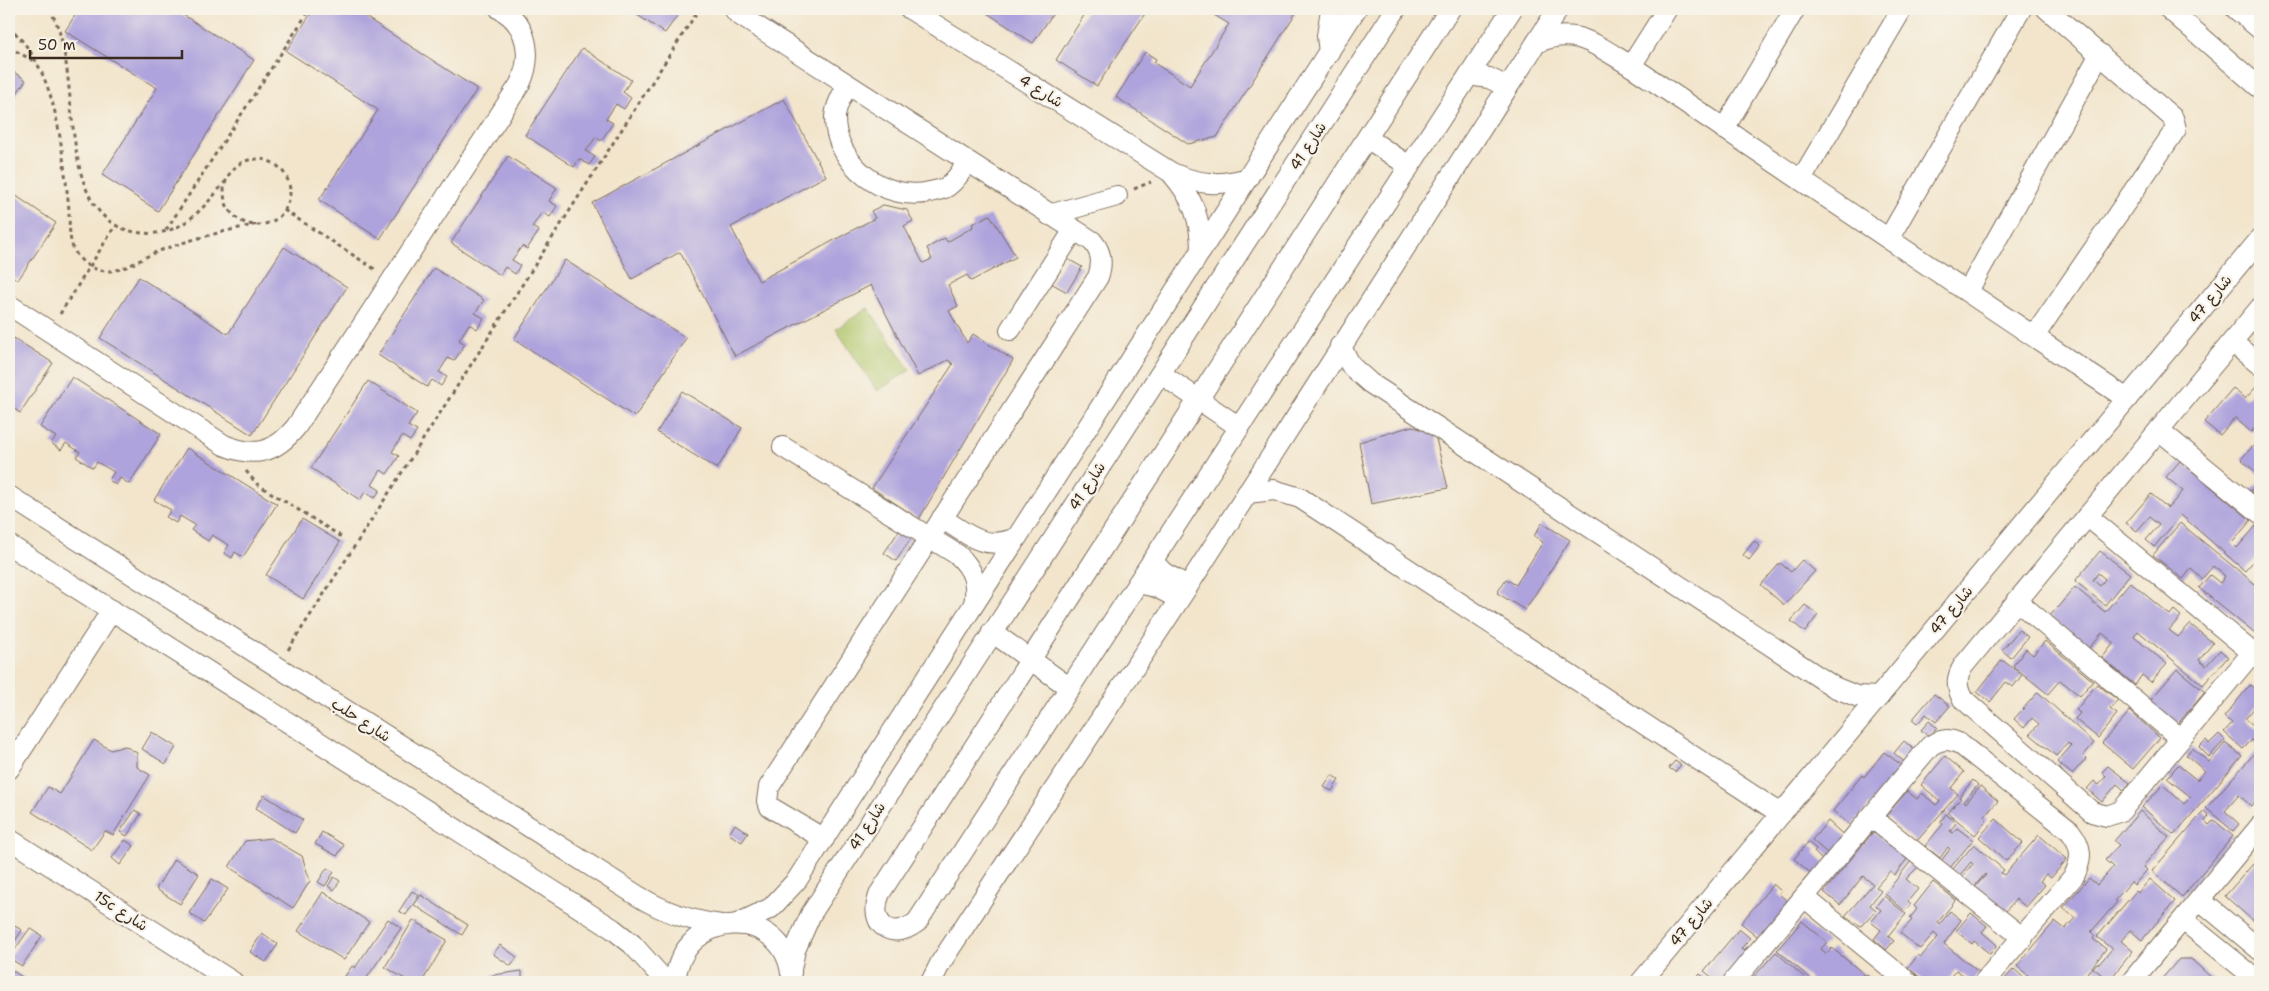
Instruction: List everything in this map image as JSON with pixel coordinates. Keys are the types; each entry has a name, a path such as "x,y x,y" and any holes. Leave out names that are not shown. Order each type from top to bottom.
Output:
{"street":[{"path":"9,305 224,445 240,452 256,453 272,448 286,440 520,84 528,62 525,39 513,19 500,9"},
{"path":"734,9 738,14 1092,241 1098,248 1102,267 1098,277 769,787 766,794 770,807 824,839"},
{"name":"شارع 4","path":"910,9 1172,173 1190,181 1209,185 1229,183 1248,178"},
{"path":"1328,52 1327,28 1331,9"},
{"name":"شارع 41","path":"675,982 676,968 683,953 693,940 706,931 771,908 785,895 824,839 1356,9"},
{"name":"شارع 41","path":"793,978 795,950 811,914 1396,9"},
{"path":"1450,9 880,893 875,905 876,917 884,927 895,932 908,930 917,922 1512,9"},
{"path":"930,982 941,962 1183,593 1558,9"},
{"path":"1630,66 1668,9"},
{"path":"1724,128 1795,9"},
{"path":"1801,180 1902,9"},
{"path":"1889,238 2021,9"},
{"path":"2035,336 2176,129 2173,118 2047,9"},
{"path":"2169,9 2260,88"},
{"path":"2236,9 2260,29"},
{"path":"1536,43 1558,36 1581,38 1630,66 2127,399"},
{"path":"1483,52 1510,82"},
{"path":"1968,291 2100,54"},
{"path":"1469,75 1510,82"},
{"path":"848,85 837,107 835,118 840,143 853,165 873,182 896,192 922,194 947,187 967,162"},
{"path":"1367,138 1409,166"},
{"name":"شارع 4","path":"1172,173 1186,190 1195,209 1201,230 1201,251"},
{"path":"1049,215 1117,196"},
{"path":"1010,330 1074,230"},
{"name":"شارع 47","path":"1641,982 2260,238"},
{"path":"2087,516 2256,656 2181,739 2121,811 2107,816 2092,812 1962,698 1958,690 1959,672 2087,516 2260,308"},
{"path":"2232,342 2260,365"},
{"path":"1340,346 1352,367 1370,383 1834,688 1856,696 1879,697"},
{"path":"1160,374 1240,427"},
{"path":"2159,430 2260,513"},
{"path":"783,447 958,554 966,562 975,582 974,604"},
{"path":"1247,493 1274,490 1288,492 1300,498 1781,814"},
{"name":"شارع حلب","path":"9,496 653,906 686,919 752,927 766,933 786,955 793,978"},
{"path":"942,518 974,538 985,542 1001,543 1016,538"},
{"path":"9,545 613,929 632,944 666,982"},
{"path":"1152,561 1183,593"},
{"path":"1138,584 1183,593"},
{"path":"2017,601 2181,739"},
{"path":"9,769 112,610"},
{"path":"992,632 1070,688"},
{"path":"1735,982 1930,746 1945,739 1960,744 2063,825 2078,841 2081,852 2080,864 2074,876 1984,982"},
{"path":"1871,817 2022,938"},
{"path":"2131,982 2260,826"},
{"name":"15c شارع","path":"9,839 234,982"},
{"path":"1804,897 1908,982"},
{"path":"2200,900 2260,950"},
{"path":"2182,920 2260,982"}],"path":[{"path":"9,27 30,49 38,63 51,101 64,164 72,244 82,261 100,270 121,269 156,252 183,243 220,232 268,223 284,210 290,191 288,181 283,172 266,160 256,159 246,161 233,170 197,215 177,228 140,233 115,226 91,200 79,170 66,52 57,24 49,9"},
{"path":"166,231 310,9"},
{"path":"277,667 699,9"},
{"path":"9,47 38,63"},
{"path":"1117,196 1172,173"},
{"path":"225,182 226,203 231,212 238,219 258,224"},
{"path":"284,210 391,281"},
{"path":"50,331 115,226"},
{"path":"240,452 245,470 257,484 342,537"}],"green space":[{"path":"868,308 910,370 877,391 836,329"}],"building":[{"path":"79,9 174,9 254,60 158,211 102,175 157,88 65,31"},
{"path":"314,9 353,9 477,89 380,239 319,200 378,110 286,51"},
{"path":"628,9 682,9 665,33"},
{"path":"981,9 1056,9 1033,43"},
{"path":"1088,9 1148,9 1097,86 1056,60"},
{"path":"1204,9 1294,9 1297,11 1217,137 1188,144 1116,97 1145,52 1156,59 1154,63 1190,86 1229,24"},
{"path":"582,48 631,80 623,92 631,98 624,109 616,104 606,119 613,123 601,141 596,137 586,151 595,157 589,165 579,159 574,167 525,135"},
{"path":"9,69 26,80 9,105"},
{"path":"784,99 826,176 731,227 759,281 875,218 871,211 883,205 907,210 913,221 904,226 923,263 932,259 927,248 945,238 947,242 973,227 972,224 990,215 1016,257 971,281 967,275 948,285 958,306 949,311 967,343 973,334 1013,360 919,519 872,488 953,364 948,360 918,376 871,285 735,356 680,252 632,279 592,203"},
{"path":"508,156 557,188 549,201 557,206 550,217 542,212 532,227 539,231 527,249 522,246 512,260 520,265 515,274 505,267 500,275 451,243"},
{"path":"9,191 56,223 18,280 9,274"},
{"path":"284,247 347,287 252,435 100,338 139,277 228,334"},
{"path":"1066,258 1082,267 1067,292 1051,283"},
{"path":"565,260 686,338 635,417 514,339"},
{"path":"434,268 484,300 475,313 484,318 477,329 469,324 459,340 465,344 454,361 448,358 439,372 447,377 441,386 432,380 427,387 378,355"},
{"path":"9,335 53,363 20,413 12,407 9,412"},
{"path":"72,377 161,434 129,484 120,478 116,485 109,480 114,472 97,462 93,468 76,457 80,452 66,443 61,450 51,443 56,437 40,427"},
{"path":"368,381 417,413 408,426 417,431 410,441 402,436 392,452 399,456 387,474 381,470 372,485 380,490 375,498 365,492 360,500 311,468"},
{"path":"2257,386 2260,389 2260,422 2251,432 2235,418 2220,435 2204,422 2233,388 2245,399"},
{"path":"682,391 742,428 717,469 657,432"},
{"path":"1412,426 1435,435 1448,488 1371,504 1359,442"},
{"path":"2253,446 2260,453 2260,476 2241,459"},
{"path":"187,448 277,504 243,557 235,552 232,558 224,553 229,545 212,535 208,541 191,530 195,525 180,516 176,523 166,517 171,510 154,500"},
{"path":"2180,461 2251,520 2232,543 2237,548 2256,526 2260,530 2260,558 2258,556 2245,571 2181,515 2154,547 2146,540 2159,525 2149,517 2137,531 2126,523 2151,494 2168,508 2183,491 2166,477"},
{"path":"2258,483 2260,485 2260,498 2256,499 2248,493"},
{"path":"302,519 340,542 303,599 266,575"},
{"path":"1542,523 1570,540 1525,610 1497,593 1506,579 1516,585 1543,542 1534,536"},
{"path":"2180,523 2260,588 2260,638 2199,588 2210,575 2220,583 2225,576 2213,566 2202,579 2191,569 2183,579 2153,555"},
{"path":"899,531 911,538 896,561 884,553"},
{"path":"1754,541 1760,546 1749,560 1743,555"},
{"path":"2100,551 2130,574 2105,605 2075,581","holes":["2098,573 2105,579 2100,586 2093,580"]},
{"path":"1802,560 1815,571 1784,605 1761,585 1780,563 1791,572"},
{"path":"2130,582 2170,615 2174,610 2181,616 2169,630 2178,637 2190,624 2213,643 2199,660 2206,666 2220,650 2228,657 2203,685 2138,631 2134,637 2167,664 2151,682 2142,675 2135,685 2102,658 2114,643 2102,633 2089,648 2050,616 2075,587 2105,612"},
{"path":"1805,605 1818,615 1805,632 1791,621"},
{"path":"2019,630 2028,637 2011,658 2002,650"},
{"path":"2045,641 2093,681 2080,696 2060,680 2048,694 2013,666 2026,649 2033,655"},
{"path":"2002,660 2022,675 2013,687 2006,682 1990,702 1977,692"},
{"path":"2177,669 2205,692 2176,726 2148,703"},
{"path":"2097,684 2118,700 2110,709 2117,714 2098,738 2075,719 2080,713 2076,710"},
{"path":"2250,685 2260,693 2260,708 2257,705 2245,719 2260,732 2260,747 2252,740 2243,749 2224,732 2232,723 2224,717"},
{"path":"2038,692 2094,743 2083,756 2086,759 2072,774 2057,762 2071,746 2068,743 2056,756 2030,734 2039,724 2032,718 2024,728 2014,719"},
{"path":"1934,694 1950,706 1936,722 1926,714 1917,724 1912,720"},
{"path":"2130,711 2160,738 2133,769 2102,743"},
{"path":"1929,721 1937,728 1929,737 1921,730"},
{"path":"152,732 176,747 166,764 142,749"},
{"path":"2219,734 2225,740 2209,757 2199,747 2206,740 2209,744"},
{"path":"94,740 111,750 125,746 137,753 137,767 150,775 113,835 105,831 92,850 32,812 48,787 60,794"},
{"path":"1904,741 1917,752 1907,764 1894,753"},
{"path":"2225,743 2242,756 2174,835 2142,807 2163,785 2184,804 2191,797 2167,778 2178,765 2197,780 2205,771 2186,755 2192,748 2209,762"},
{"path":"2260,747 2260,800 2257,799 2251,806 2239,795 2225,811 2239,824 2233,831 2206,808"},
{"path":"1884,752 1904,767 1851,826 1833,811 1862,775 1864,777"},
{"path":"1945,756 1964,772 1951,788 1958,794 1916,842 1886,816 1907,791 1917,799 1922,793 1936,805 1940,801 1921,785"},
{"path":"1675,761 1681,765 1675,772 1669,768"},
{"path":"2108,766 2130,783 2124,790 2117,784 2102,802 2087,789 2094,781 2099,785 2106,776 2102,772"},
{"path":"1332,775 1339,780 1332,791 1324,787"},
{"path":"1973,780 1978,785 1964,801 1966,803 1980,786 1998,801 1984,817 1987,820 1975,835 1948,813"},
{"path":"264,795 303,820 295,833 256,808"},
{"path":"135,810 141,814 127,836 120,832"},
{"path":"2140,811 2169,837 2143,866 2147,870 2134,885 2131,882 2115,900 2117,902 2091,932 2095,936 2093,939 2106,949 2080,982 2036,982 2017,966 2055,921 2065,929 2075,918 2063,908 2089,878 2097,885 2113,867 2105,860 2119,845 2114,841"},
{"path":"2204,811 2209,816 2205,821 2209,825 2214,820 2233,836 2182,897 2152,871"},
{"path":"1946,814 1956,823 1950,831 1953,833 1957,828 1973,840 1949,869 1941,861 1950,849 1948,847 1940,858 1925,846 1943,824 1940,822"},
{"path":"1996,819 2023,843 2006,861 1979,837"},
{"path":"1828,821 1849,840 1833,858 1812,840"},
{"path":"735,824 748,833 742,842 729,834"},
{"path":"322,832 344,845 337,856 315,844"},
{"path":"1873,832 1907,859 1895,875 1890,871 1876,887 1881,891 1870,905 1876,910 1861,926 1845,916 1873,884 1863,876 1840,905 1824,892"},
{"path":"2039,835 2067,859 2051,878 2046,874 2040,881 2045,885 2026,907 2016,899 2004,913 1974,888 1985,874 1973,888 1961,878 1973,864 1971,862 1959,876 1952,870 1974,844 2004,870 2001,873 2004,875"},
{"path":"271,838 302,856 310,881 293,908 229,867 245,841"},
{"path":"125,840 134,846 120,865 112,858"},
{"path":"1808,842 1816,849 1814,852 1825,863 1814,876 1794,859"},
{"path":"2260,856 2260,913 2253,921 2225,896"},
{"path":"174,859 199,874 180,904 156,889"},
{"path":"1911,861 1918,867 1906,879 1918,889 1908,901 1911,904 1905,911 1885,894"},
{"path":"327,868 334,872 325,886 318,882"},
{"path":"334,877 340,881 334,890 328,886"},
{"path":"212,879 228,889 204,923 189,913"},
{"path":"2150,879 2175,901 2142,940 2130,930 2121,941 2133,951 2108,982 2094,982 2101,974 2093,968 2112,949 2097,937 2136,891 2138,893"},
{"path":"1933,882 1956,900 1938,922 1940,924 1950,911 1961,920 1944,944 1979,972 1972,981 1956,970 1948,980 1950,982 1926,982 1908,968 1918,955 1921,957 1938,937 1934,933 1920,949 1900,933 1912,920 1910,918 1917,909 1914,906"},
{"path":"1773,884 1781,891 1779,894 1791,904 1762,940 1741,923"},
{"path":"412,891 419,895 406,915 399,911"},
{"path":"323,892 369,922 344,960 298,931"},
{"path":"421,895 468,925 462,935 414,905"},
{"path":"1884,896 1906,914 1888,936 1894,941 1886,950 1874,939 1881,930 1871,922 1881,910 1876,906"},
{"path":"1971,913 1987,926 1982,932 1997,945 1990,954 1974,941 1972,944 1956,931"},
{"path":"388,919 401,928 364,982 341,982 352,966 355,968"},
{"path":"413,920 447,940 422,982 410,982 385,967"},
{"path":"1802,921 1827,942 1821,949 1827,954 1832,948 1864,974 1857,982 1808,982 1811,979 1777,950"},
{"path":"9,923 22,930 13,944 9,942"},
{"path":"30,928 42,936 22,966 9,958"},
{"path":"1739,929 1750,938 1741,949 1743,951 1747,947 1754,953 1723,982 1718,982 1704,971"},
{"path":"262,933 278,944 266,962 250,952"},
{"path":"500,945 517,957 511,966 493,954"},
{"path":"1776,952 1805,978 1802,982 1749,982"},
{"path":"2179,959 2191,959 2214,980 2212,982 2159,982"},
{"path":"10,969 30,982 9,982"},
{"path":"2014,969 2024,978 2020,982 2002,982"},
{"path":"522,971 522,982 484,982 493,975"},
{"path":"1700,974 1710,982 1693,982"},
{"path":"1866,974 1875,982 1859,982"}]}
